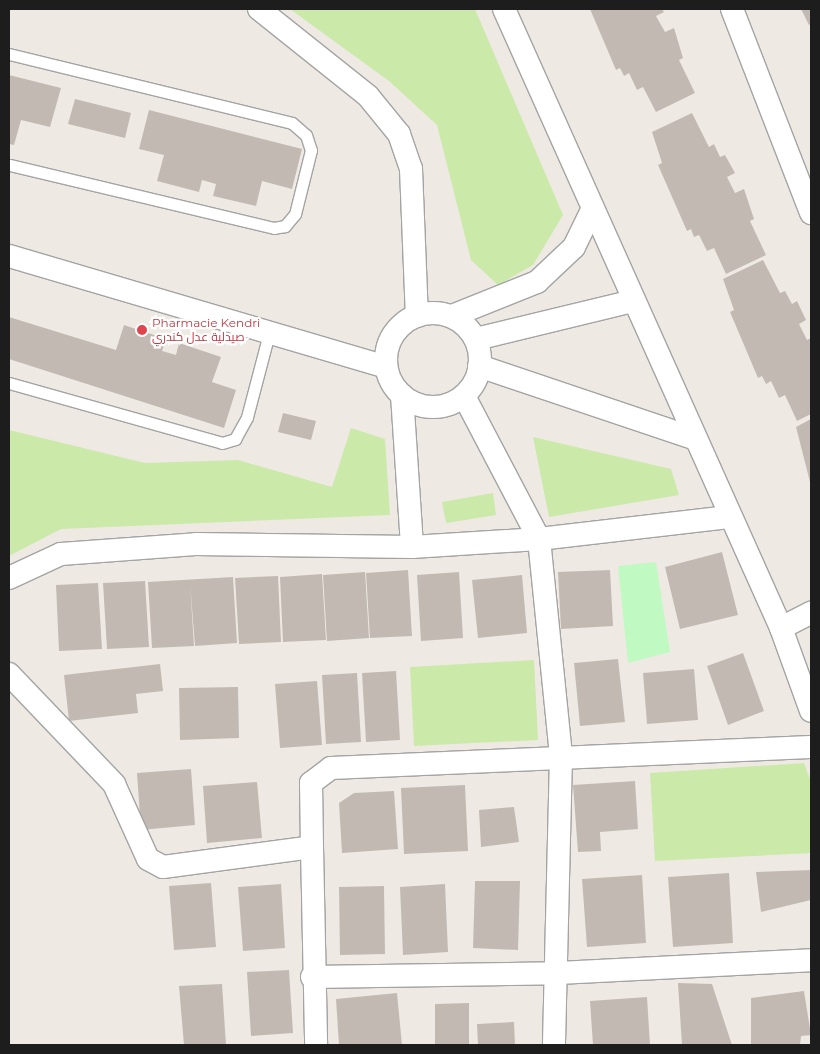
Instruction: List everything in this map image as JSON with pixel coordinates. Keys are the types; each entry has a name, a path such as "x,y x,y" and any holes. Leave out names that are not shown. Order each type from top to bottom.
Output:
{"street":[{"path":"259,9 368,96 399,134 411,169 417,316"},
{"path":"504,9 693,438 781,628 811,711"},
{"path":"732,9 811,213"},
{"path":"412,547 402,396 386,367 392,336 417,316 452,316 537,282 574,247 593,208"},
{"path":"9,256 386,367"},
{"path":"476,339 633,301"},
{"path":"402,396 434,407 464,396 479,366 476,339 452,316"},
{"path":"479,366 693,438"},
{"path":"464,396 539,539 561,756 558,973 554,1045"},
{"path":"9,578 61,554 176,546 412,547 539,539 729,517"},
{"path":"781,628 811,613"},
{"path":"9,674 114,784 148,859 163,867 312,847"},
{"path":"316,1045 312,977 311,783 331,768 561,756 811,747"},
{"path":"312,977 558,973 811,960"}],"lane":[{"path":"9,54 292,123 306,134 311,150 295,214 285,226 274,228 9,165"},
{"path":"9,383 222,443 235,439 247,417 270,333"}],"green space":[{"path":"290,9 475,9 563,215 533,265 498,285 471,260 437,125 389,81"},
{"path":"351,428 385,439 390,515 61,529 9,556 9,430 145,463 238,460 332,487"},
{"path":"533,437 671,469 679,495 549,517"},
{"path":"493,493 496,515 446,523 442,502"},
{"path":"656,562 670,652 628,663 618,566"},
{"path":"534,660 538,740 414,746 410,667"},
{"path":"804,763 811,782 811,853 655,861 650,773"}],"building":[{"path":"590,9 662,9 664,12 656,16 665,32 674,28 683,58 679,60 695,93 656,112 643,87 637,90 629,73 624,76 620,68 616,70"},
{"path":"801,9 811,9 811,24 809,25"},
{"path":"9,75 61,88 50,127 21,120 14,145 9,144"},
{"path":"75,99 131,113 125,138 68,124"},
{"path":"149,110 302,149 292,189 262,181 256,206 213,196 216,184 202,180 199,192 157,181 164,155 139,149"},
{"path":"692,113 709,147 714,144 720,157 725,155 735,173 727,177 735,193 744,189 754,219 750,221 766,255 726,274 714,248 707,251 699,235 694,237 691,229 687,231 658,165 662,163 652,132"},
{"path":"763,260 780,293 785,291 792,304 797,301 806,320 799,324 807,340 811,338 811,414 797,421 785,395 779,398 771,381 766,384 762,376 758,378 730,312 734,310 723,279"},
{"path":"9,317 116,350 124,325 166,339 162,351 176,355 179,343 221,357 212,382 236,390 224,428 9,359"},
{"path":"283,413 316,421 311,440 278,432"},
{"path":"811,419 811,486 796,427"},
{"path":"722,552 738,615 680,629 665,567"},
{"path":"408,570 412,636 370,638 366,573"},
{"path":"610,570 613,626 561,629 558,572"},
{"path":"365,572 369,638 327,641 323,575"},
{"path":"459,572 463,638 421,641 417,575"},
{"path":"322,574 326,640 283,642 280,577"},
{"path":"522,575 527,633 478,638 472,580"},
{"path":"278,576 281,642 239,644 235,578"},
{"path":"233,577 237,643 195,646 190,583 194,646 152,648 148,582"},
{"path":"145,581 149,647 107,649 103,583"},
{"path":"98,583 102,649 59,651 56,585"},
{"path":"743,653 764,711 728,725 707,666"},
{"path":"618,659 625,722 580,726 574,663"},
{"path":"160,664 163,691 136,694 138,713 69,721 64,675"},
{"path":"694,669 698,720 647,724 643,673"},
{"path":"396,671 400,740 366,742 362,673"},
{"path":"357,673 361,742 326,744 322,675"},
{"path":"317,681 322,745 280,748 275,684"},
{"path":"238,687 239,738 180,740 179,688"},
{"path":"191,769 195,825 141,830 137,773"},
{"path":"635,781 638,829 600,832 601,851 578,852 573,785"},
{"path":"257,782 262,838 207,843 203,786"},
{"path":"465,785 468,851 404,854 401,788"},
{"path":"394,791 398,849 342,853 339,803 354,793"},
{"path":"514,807 519,842 481,847 479,810"},
{"path":"811,870 811,900 761,912 756,872"},
{"path":"729,873 733,943 673,947 668,877"},
{"path":"642,875 646,943 587,947 582,879"},
{"path":"475,881 520,881 518,950 473,948"},
{"path":"211,883 216,947 174,950 169,886"},
{"path":"281,884 285,948 243,951 238,887"},
{"path":"445,884 448,952 403,955 400,887"},
{"path":"384,886 385,954 340,955 339,887"},
{"path":"289,970 293,1033 251,1036 247,972"},
{"path":"678,983 712,984 732,1045 682,1045"},
{"path":"222,984 226,1045 184,1045 179,986"},
{"path":"804,991 811,1035 801,1036 800,1045 751,1045 751,998"},
{"path":"397,993 402,1045 339,1045 336,999"},
{"path":"647,997 650,1045 593,1045 590,1001"},
{"path":"469,1003 469,1045 435,1045 435,1004"},
{"path":"514,1022 515,1045 478,1045 477,1024"}],"place":[{"name":"Pharmacie Kendri صيدلية عدل كندري","path":"142,330"}]}
